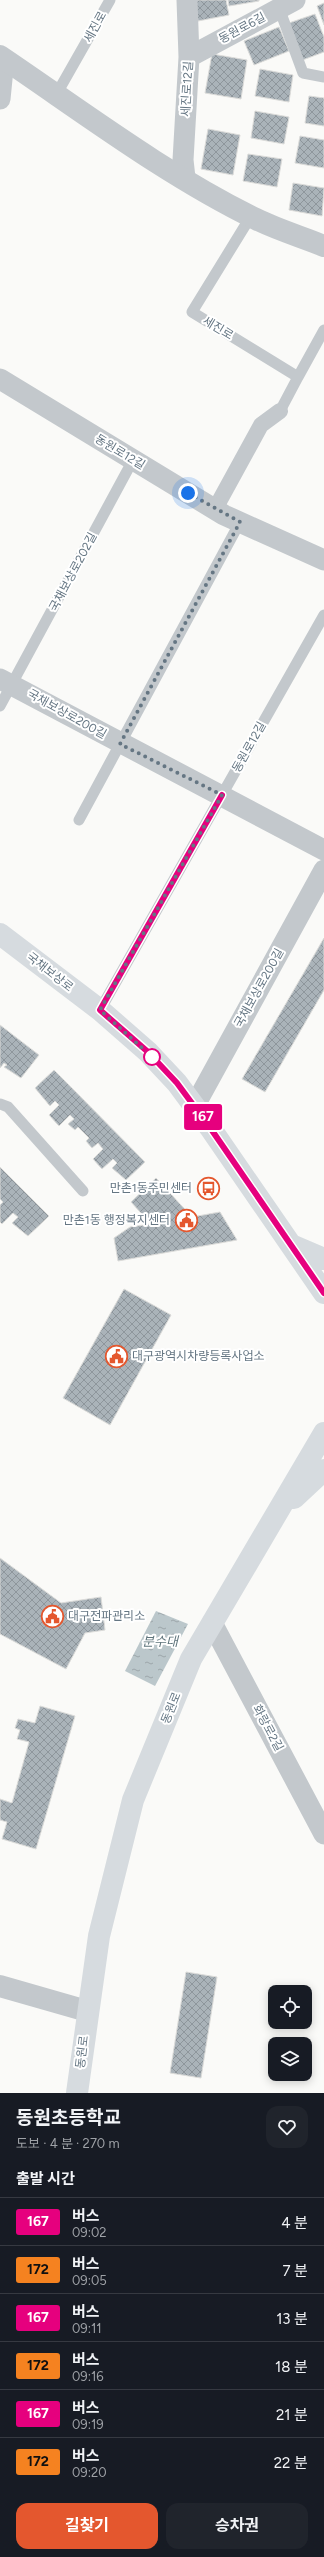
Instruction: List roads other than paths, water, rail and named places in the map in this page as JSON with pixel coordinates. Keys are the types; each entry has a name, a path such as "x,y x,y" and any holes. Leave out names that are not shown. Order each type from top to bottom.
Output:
{"main road":[{"name":"국채보상로","path":"0,934 100,1010 148,1052 177,1083 324,1293"},
{"path":"291,1245 324,1259"},
{"name":"동원로","path":"78,2093 87,2011 99,1936 133,1800 191,1659 324,1433"},
{"path":"276,1514 324,1470"}],"street":[{"name":"세진로12길","path":"185,178 183,160 189,57 187,0"},
{"name":"동원로6길","path":"189,57 287,4"},
{"path":"2,58 137,150 251,216 324,246"},
{"path":"0,99 2,58"},
{"name":"동원로12길","path":"0,380 215,509 324,560"},
{"path":"215,509 261,425 280,411"},
{"name":"국채보상로200길","path":"7,682 120,744 222,795 324,850"},
{"name":"국채보상로200길","path":"194,1107 324,870"},
{"name":"화랑로2길","path":"212,1623 324,1834"},
{"path":"0,1986 87,2011"}],"lane":[{"name":"세진로","path":"56,95 110,0"},
{"path":"287,4 303,73 324,77"},
{"name":"세진로","path":"251,216 192,312 298,377"},
{"path":"280,411 324,330"},
{"name":"국채보상로202길","path":"0,706 7,682 133,460"},
{"path":"120,744 240,522"},
{"name":"동원로12길","path":"222,795 324,615"},
{"name":"국채보상로200길","path":"79,820 120,744"},
{"path":"100,1010 222,795"},
{"path":"0,1104 8,1107 83,1191"}],"water":[{"name":"분수대","path":"156,1611 188,1624 155,1686 125,1671"}],"place":[{"name":"만촌1동주민센터","path":"208,1188"},
{"name":"만촌1동 행정복지센터","path":"186,1220"},
{"name":"대구광역시차량등록사업소","path":"117,1356"},
{"name":"대구전파관리소","path":"52,1616"}]}
